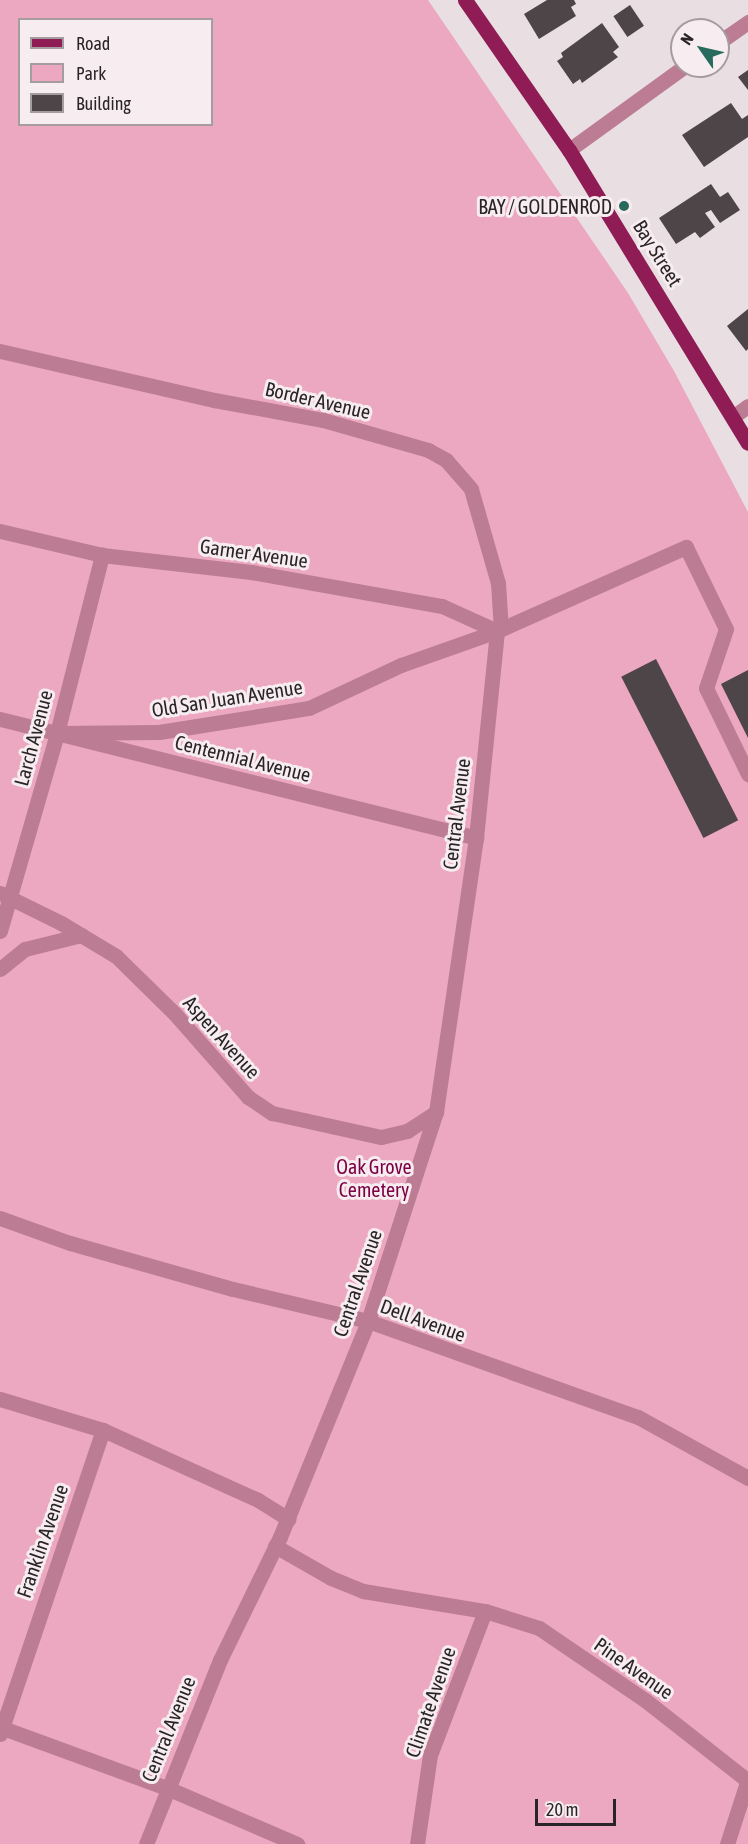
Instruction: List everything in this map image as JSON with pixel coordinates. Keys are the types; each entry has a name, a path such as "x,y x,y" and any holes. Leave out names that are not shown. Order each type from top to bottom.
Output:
{"main road":[{"name":"Bay Street","path":"465,0 570,150 734,416 748,443"}],"street":[{"path":"730,35 748,22"},
{"path":"570,150 670,78"},
{"name":"Border Avenue","path":"0,351 214,400 322,420 428,450 446,459 471,489 498,583 499,630"},
{"path":"734,416 748,406"},
{"name":"Garner Avenue","path":"0,531 102,555 251,572 442,606 499,630"},
{"name":"Old San Juan Avenue","path":"57,733 159,732 309,708 401,665 499,630 686,547 726,629 706,688 748,774"},
{"name":"Larch Avenue","path":"0,932 5,895 57,733 102,555"},
{"name":"Central Avenue","path":"146,1844 166,1788 220,1660 288,1519 368,1322 436,1112 476,837 499,630"},
{"name":"Centennial Avenue","path":"0,719 476,837"},
{"name":"Aspen Avenue","path":"5,895 116,956 175,1014 248,1097 272,1113 381,1137 407,1131 436,1112"},
{"path":"0,969 25,949 81,935"},
{"name":"Dell Avenue","path":"0,1218 233,1289 368,1322 638,1417 748,1478"},
{"path":"0,1399 103,1430 258,1500 288,1519"},
{"name":"Franklin Avenue","path":"1,1730 103,1430"},
{"name":"Pine Avenue","path":"275,1546 331,1578 363,1591 485,1611 539,1628 645,1700 748,1780"},
{"name":"Climate Avenue","path":"417,1844 430,1755 485,1611"},
{"path":"1,1730 166,1788 297,1844"},
{"path":"727,1844 748,1780"}],"green space":[{"name":"Oak Grove Cemetery","path":"0,0 428,0 628,293 674,371 748,512 748,1844 0,1844"}],"building":[{"path":"547,0 574,0 576,4 571,7 576,16 539,39 524,14"},
{"path":"630,5 644,26 627,37 613,16"},
{"path":"602,23 619,47 613,52 618,57 582,83 580,79 573,84 557,61 563,57 561,53"},
{"path":"748,70 748,90 738,77"},
{"path":"731,103 742,119 748,115 748,137 704,167 682,135"},
{"path":"711,184 720,197 728,192 740,210 720,223 711,210 705,213 715,227 700,238 695,232 676,244 659,218"},
{"path":"748,309 748,349 746,351 727,326"},
{"path":"656,659 738,820 703,838 621,677"},
{"path":"748,670 748,738 721,684"}],"place":[{"name":"BAY / GOLDENROD","path":"624,206"}]}
